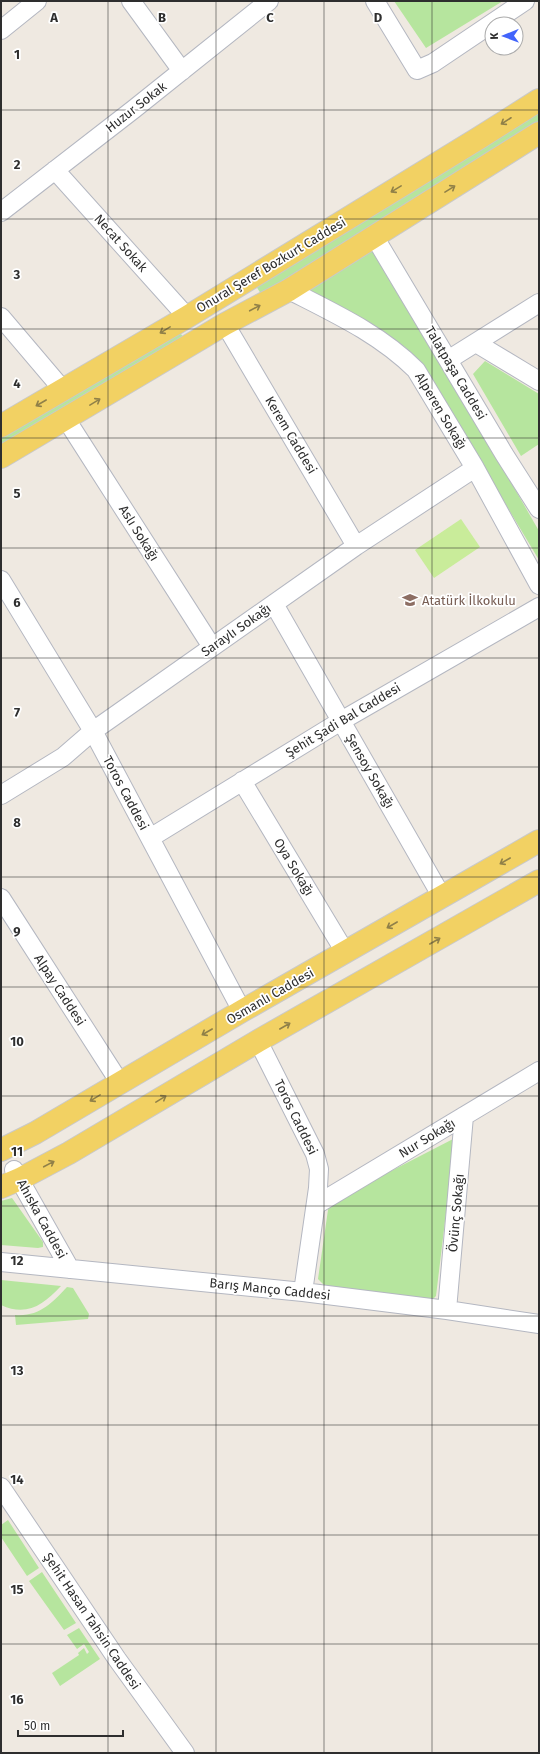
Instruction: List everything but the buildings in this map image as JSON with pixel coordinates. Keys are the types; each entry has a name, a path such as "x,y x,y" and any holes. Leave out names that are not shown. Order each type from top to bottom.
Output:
{"main road":[{"name":"Onural Şeref Bozkurt Caddesi","path":"1,426 187,317 539,100"},
{"name":"Onural Şeref Bozkurt Caddesi","path":"1,457 225,324 289,290 539,133"},
{"name":"Osmanlı Caddesi","path":"1,1150 35,1133 242,1011 539,841"},
{"path":"7,1177 68,1153 258,1041 539,881"}],"street":[{"path":"1,30 37,1"},
{"path":"131,1 182,71"},
{"name":"Huzur Sokak","path":"1,212 269,1"},
{"path":"375,1 417,70 432,63 525,1"},
{"name":"Necat Sokak","path":"55,170 187,317"},
{"name":"Talatpaşa Caddesi","path":"374,236 504,454 539,509"},
{"name":"Alperen Sokağı","path":"289,290 358,325 405,359 416,370 475,468 539,585"},
{"path":"448,360 539,304"},
{"path":"1,317 63,390"},
{"name":"Kerem Caddesi","path":"225,324 356,546"},
{"path":"476,343 539,381"},
{"name":"Aslı Sokağı","path":"66,419 212,647"},
{"name":"Saraylı Sokağı","path":"1,796 57,761 93,731 356,546 475,468"},
{"name":"Toros Caddesi","path":"1,580 93,731 242,1011"},
{"name":"Şensoy Sokağı","path":"274,604 442,897"},
{"name":"Şehit Şadi Bal Caddesi","path":"150,838 341,720 539,606"},
{"name":"Oya Sokağı","path":"242,781 345,952"},
{"name":"Alpay Caddesi","path":"1,898 120,1083"},
{"name":"Toros Caddesi","path":"258,1041 315,1154 319,1169 316,1205 303,1292"},
{"name":"Nur Sokağı","path":"316,1205 539,1071"},
{"name":"Övünç Sokağı","path":"447,1310 464,1116"},
{"name":"Ahıska Caddesi","path":"7,1177 70,1269"},
{"name":"Barış Manço Caddesi","path":"1,1262 303,1292 447,1310 539,1324"},
{"name":"Şehit Hasan Tahsin Caddesi","path":"1,1487 117,1659 185,1753"}],"green space":[{"path":"394,1 503,1 426,48"},
{"path":"539,110 539,121 261,294 256,286"},
{"path":"369,245 420,324 539,531 539,560 416,357 405,347 304,288"},
{"path":"178,330 184,338 1,446 1,434"},
{"path":"485,361 539,394 539,444 521,456 473,374"},
{"path":"461,519 480,547 434,578 415,550"},
{"path":"455,1138 436,1296 432,1300 327,1288 318,1279 329,1203"},
{"path":"12,1198 43,1242 43,1247 38,1248 1,1245 1,1201"},
{"path":"1,1280 61,1286 41,1304 19,1310 1,1305"},
{"path":"67,1287 73,1288 89,1314 88,1319 16,1325 15,1315 31,1314 44,1308"},
{"path":"8,1520 39,1568 27,1576 1,1537 1,1525"},
{"path":"42,1572 76,1623 64,1630 29,1581"},
{"path":"79,1628 100,1659 60,1686 52,1673 79,1655 78,1653 84,1648 87,1654 89,1652 84,1644 77,1649 67,1635"}],"place":[{"name":"Atatürk İlkokulu","path":"410,600"}]}
